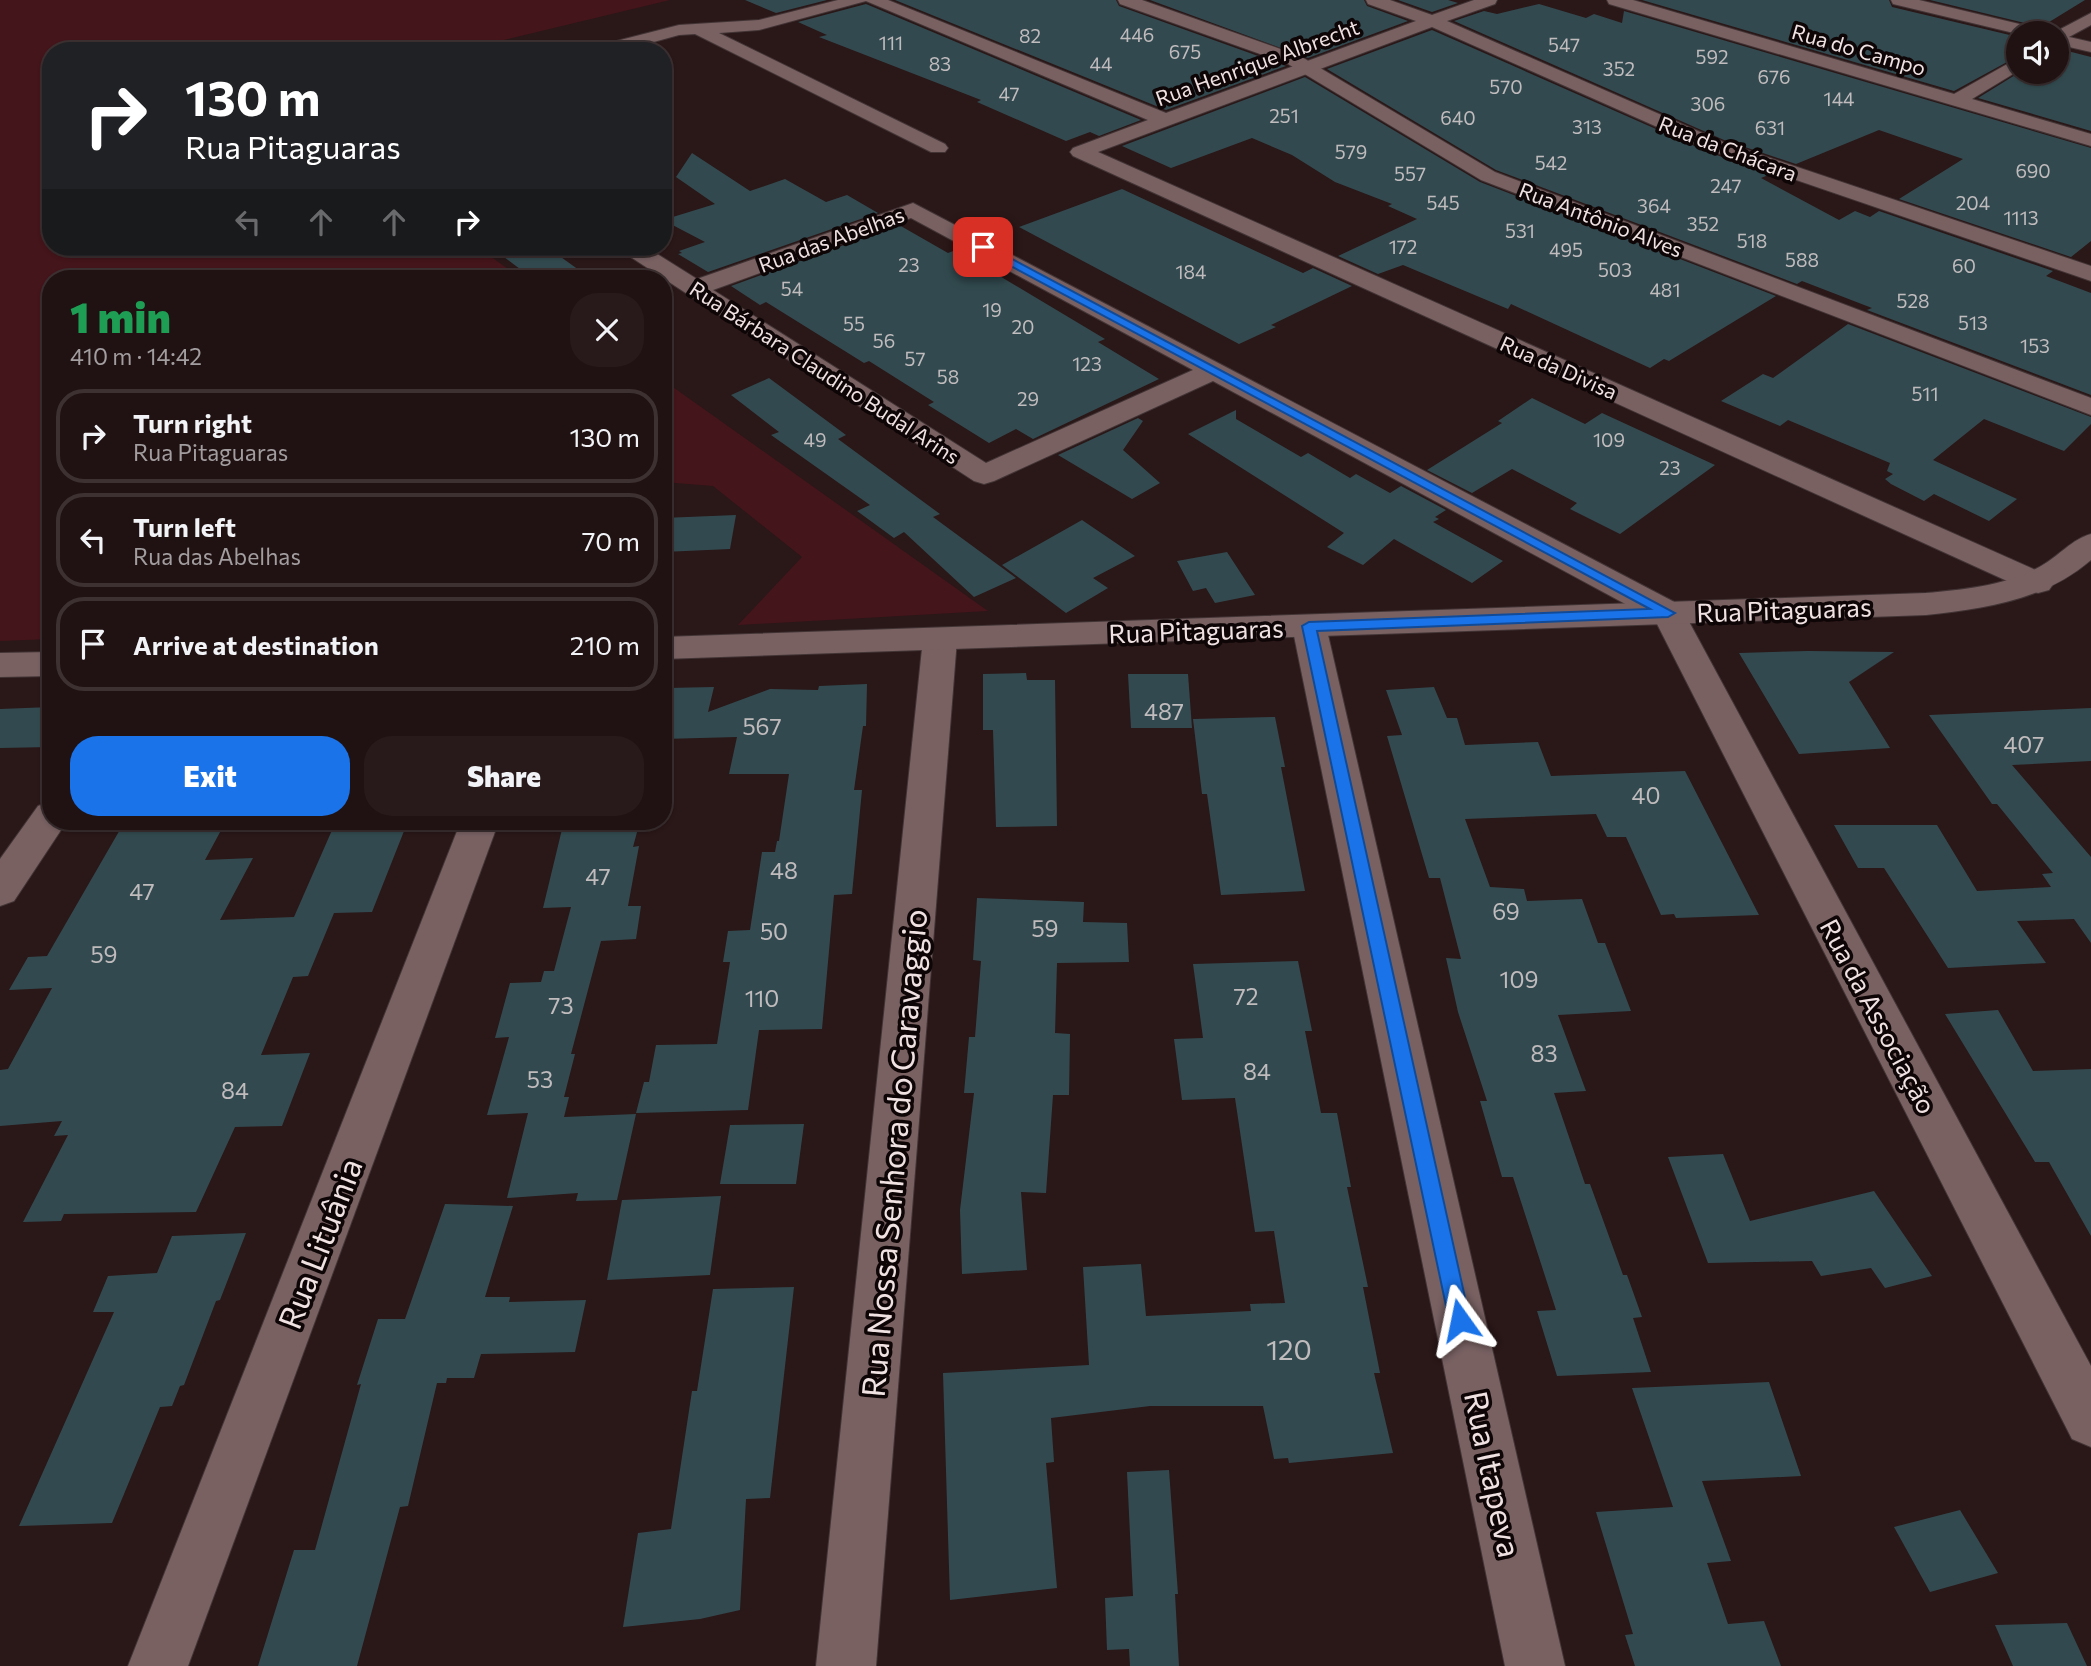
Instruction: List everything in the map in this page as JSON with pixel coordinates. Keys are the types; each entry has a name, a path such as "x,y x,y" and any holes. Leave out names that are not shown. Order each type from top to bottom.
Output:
{"street":[{"path":"631,42 695,28 759,25 858,0"},
{"path":"873,0 1166,120"},
{"name":"Rua Antônio Alves","path":"1126,0 1272,51 1308,67 1465,164 1489,176 2091,408"},
{"name":"Rua da Chácara","path":"1374,0 1432,21 1716,146 2091,274"},
{"name":"Rua Henrique Albrecht","path":"1080,152 1489,0"},
{"name":"Rua do Campo","path":"1615,0 2091,141"},
{"path":"1899,0 2006,26"},
{"path":"2069,31 2091,18"},
{"path":"695,28 938,148"},
{"path":"2069,42 2091,47"},
{"path":"1955,101 2006,70"},
{"name":"Rua da Divisa","path":"1080,152 2038,583"},
{"name":"Rua das Abelhas","path":"695,288 913,210 1668,613"},
{"name":"Rua Bárbara Claudino Budal Arins","path":"645,256 667,270"},
{"name":"Rua Bárbara Claudino Budal Arins","path":"672,273 984,475 1214,371"},
{"name":"Rua Pitaguaras","path":"672,648 1926,604 1986,597 2038,583 2074,560 2091,544"},
{"name":"Rua da Associação","path":"1668,613 2091,1420"},
{"name":"Rua Itapeva","path":"1309,626 1535,1666"},
{"name":"Rua Nossa Senhora do Caravaggio","path":"846,1666 940,639"},
{"path":"0,665 42,664"},
{"path":"0,890 42,829"},
{"name":"Rua Lituânia","path":"158,1666 477,830"}],"shaded area":[{"path":"0,0 670,0 495,42 42,42 42,256 490,256 510,270 42,270 42,639 0,641"},
{"path":"672,386 988,611 738,625 802,557 713,486 672,483"}],"building":[{"path":"745,0 827,0 776,13"},
{"path":"895,0 1116,0 1119,6 1286,66 1166,110"},
{"path":"1150,0 1364,0 1367,6 1408,21 1308,58"},
{"path":"1398,0 1448,0 1458,3 1432,12"},
{"path":"1642,0 1889,0 1892,7 2006,34 2006,63 1954,91"},
{"path":"1930,0 2085,0 2051,21 2016,21"},
{"path":"866,4 1141,120 1099,136 1090,132 1066,141 977,102 981,100 819,37 827,35 798,22"},
{"path":"1539,4 1586,18 1594,14 1622,23 1624,11 2091,148 2091,241 2071,257 1899,199 1963,159 1879,130 1796,164 1724,140 1454,21 1484,11 1497,14"},
{"path":"1432,30 1708,152 1771,174 1761,178 1839,220 1855,211 1870,217 1879,211 2053,271 2046,276 2091,293 2091,395 1867,310 1872,308 1802,281 1797,284 1496,170 1327,69"},
{"path":"2069,51 2091,57 2091,131 1978,98 2006,81 2006,84 2069,84"},
{"path":"1305,77 1480,182 1776,296 1669,361 1664,359 1650,368 1511,304 1508,309 1403,265 1378,274 1338,256 1417,219 1388,206 1392,204 1335,182 1292,155 1252,138 1171,168 1122,146"},
{"path":"692,153 750,191 785,179 826,202 847,195 878,213 708,272 678,254 682,253 679,251 705,242 672,225 672,217 715,204 676,177"},
{"path":"1122,189 1303,273 1313,268 1352,286 1271,325 1276,327 1239,344 1019,227"},
{"path":"899,225 948,253 956,250 1105,339 1098,342 1159,379 1033,439 1016,429 989,443 928,405 934,402 869,361 864,363 766,302 760,305 731,286"},
{"path":"559,256 579,270 521,270 504,257"},
{"path":"1848,324 2091,417 2091,424 2064,451 1984,419 1933,460 2017,499 1989,521 1934,494 1924,501 1891,484 1885,479 1893,474 1887,471 1890,463 1788,420 1780,426 1721,401 1763,374 1773,378"},
{"path":"769,378 846,435 838,439 940,514 933,517 1016,578 974,597 904,532 894,538 857,511 870,505 771,435 779,432 731,395"},
{"path":"1532,398 1585,424 1602,413 1715,465 1620,534 1570,509 1577,503 1512,469 1472,493 1427,470 1502,423 1498,421"},
{"path":"1236,410 1236,419 1301,457 1308,453 1350,478 1356,474 1390,493 1401,486 1446,510 1435,517 1439,519 1433,522 1503,561 1472,583 1394,539 1363,565 1327,547 1344,533 1188,434"},
{"path":"1138,418 1143,421 1123,450 1160,483 1132,499 1058,455"},
{"path":"736,515 730,549 672,552 672,518"},
{"path":"1082,520 1135,556 1093,578 1108,588 1066,613 1002,565"},
{"path":"1227,552 1255,595 1215,603 1206,588 1193,591 1177,561"},
{"path":"1894,652 1849,682 1890,748 1799,754 1739,653"},
{"path":"1026,673 1027,680 1055,680 1057,826 996,827 993,730 983,730 983,674"},
{"path":"1128,674 1188,674 1192,728 1131,728"},
{"path":"867,684 866,726 863,726 854,790 862,790 852,894 834,895 822,1029 759,1030 748,1110 636,1113 644,1082 649,1082 656,1045 717,1044 730,962 723,962 728,931 750,930 762,852 775,852 779,841 789,774 729,774 737,737 672,739 672,688 714,687 708,712 770,689 818,690 819,686"},
{"path":"1434,687 1447,718 1457,718 1465,745 1538,742 1551,776 1685,771 1759,915 1676,918 1674,914 1661,915 1626,837 1607,837 1596,814 1465,819 1490,887 1524,889 1527,901 1582,899 1598,943 1605,943 1631,1011 1558,1015 1586,1091 1554,1093 1585,1184 1590,1184 1623,1275 1627,1275 1642,1317 1633,1318 1651,1372 1557,1376 1537,1311 1556,1310 1513,1177 1502,1177 1480,1101 1487,1101 1458,1012 1446,958 1461,959 1440,878 1429,878 1387,736 1402,735 1386,690"},
{"path":"42,707 42,747 0,748 0,709"},
{"path":"2091,708 2091,761 2012,765 2091,857 2091,943 2074,919 2017,921 2046,963 1948,968 1884,868 1858,868 1834,825 1937,825 1977,891 2051,887 2042,874 2053,873 1997,804 1992,804 1929,715"},
{"path":"1275,717 1285,767 1281,767 1305,891 1221,895 1207,794 1202,794 1193,719"},
{"path":"120,830 221,830 205,860 253,858 220,920 294,917 332,830 404,830 372,912 334,913 308,976 293,977 261,1055 310,1053 282,1126 235,1127 196,1212 64,1214 61,1221 23,1222 68,1135 54,1136 62,1121 0,1126 0,1070 8,1069 52,988 9,990 28,957 47,956"},
{"path":"562,830 638,830 633,847 639,846 628,906 641,906 636,939 601,941 571,1054 575,1054 564,1097 569,1097 564,1117 636,1114 617,1200 576,1201 578,1193 507,1198 528,1113 487,1115 509,1037 495,1038 510,983 541,982 544,971 554,971 571,907 543,908"},
{"path":"977,898 1084,902 1083,922 1127,923 1129,962 1057,963 1055,1033 1070,1034 1069,1095 1053,1095 1046,1193 1021,1192 1027,1270 962,1274 960,1210 974,1093 964,1093 969,1037 975,1037 981,961 973,960"},
{"path":"1298,961 1312,1031 1305,1031 1321,1113 1337,1113 1351,1187 1347,1187 1368,1287 1363,1287 1380,1373 1374,1373 1393,1453 1289,1463 1288,1458 1274,1459 1263,1406 1150,1406 1051,1418 1054,1462 1046,1463 1057,1588 950,1600 943,1373 1089,1365 1083,1267 1141,1264 1146,1316 1251,1311 1250,1304 1285,1303 1274,1231 1255,1232 1235,1098 1182,1100 1174,1039 1203,1038 1193,964"},
{"path":"1998,1010 2033,1071 2091,1069 2091,1236 2049,1162 2035,1162 1945,1014"},
{"path":"804,1124 796,1184 720,1184 730,1125"},
{"path":"1723,1154 1750,1221 1874,1191 1932,1276 1885,1288 1871,1268 1821,1276 1812,1261 1708,1263 1668,1157"},
{"path":"721,1196 710,1275 607,1280 622,1200"},
{"path":"445,1204 513,1206 485,1297 510,1297 509,1302 586,1300 575,1352 481,1354 474,1378 447,1378 446,1383 437,1383 408,1506 400,1507 357,1666 258,1666 294,1550 315,1550 361,1384 357,1385 378,1319 405,1319"},
{"path":"246,1233 184,1385 180,1386 172,1406 160,1407 112,1523 19,1526 114,1312 93,1312 108,1276 157,1273 172,1236"},
{"path":"794,1287 770,1498 746,1499 740,1610 700,1619 623,1627 638,1533 671,1529 692,1391 697,1391 713,1289"},
{"path":"1769,1382 1801,1476 1702,1481 1731,1561 1707,1563 1728,1624 1764,1621 1781,1666 1635,1666 1625,1635 1633,1634 1596,1512 1673,1507 1632,1388"},
{"path":"1169,1470 1178,1594 1175,1594 1179,1666 1130,1666 1129,1649 1107,1650 1105,1598 1133,1596 1127,1472"},
{"path":"1960,1510 1998,1573 1930,1592 1894,1527"},
{"path":"2067,1623 2087,1666 2013,1666 1995,1625"}],"route":[{"path":"983,247 1668,613 1309,626 1460,1320"}]}
